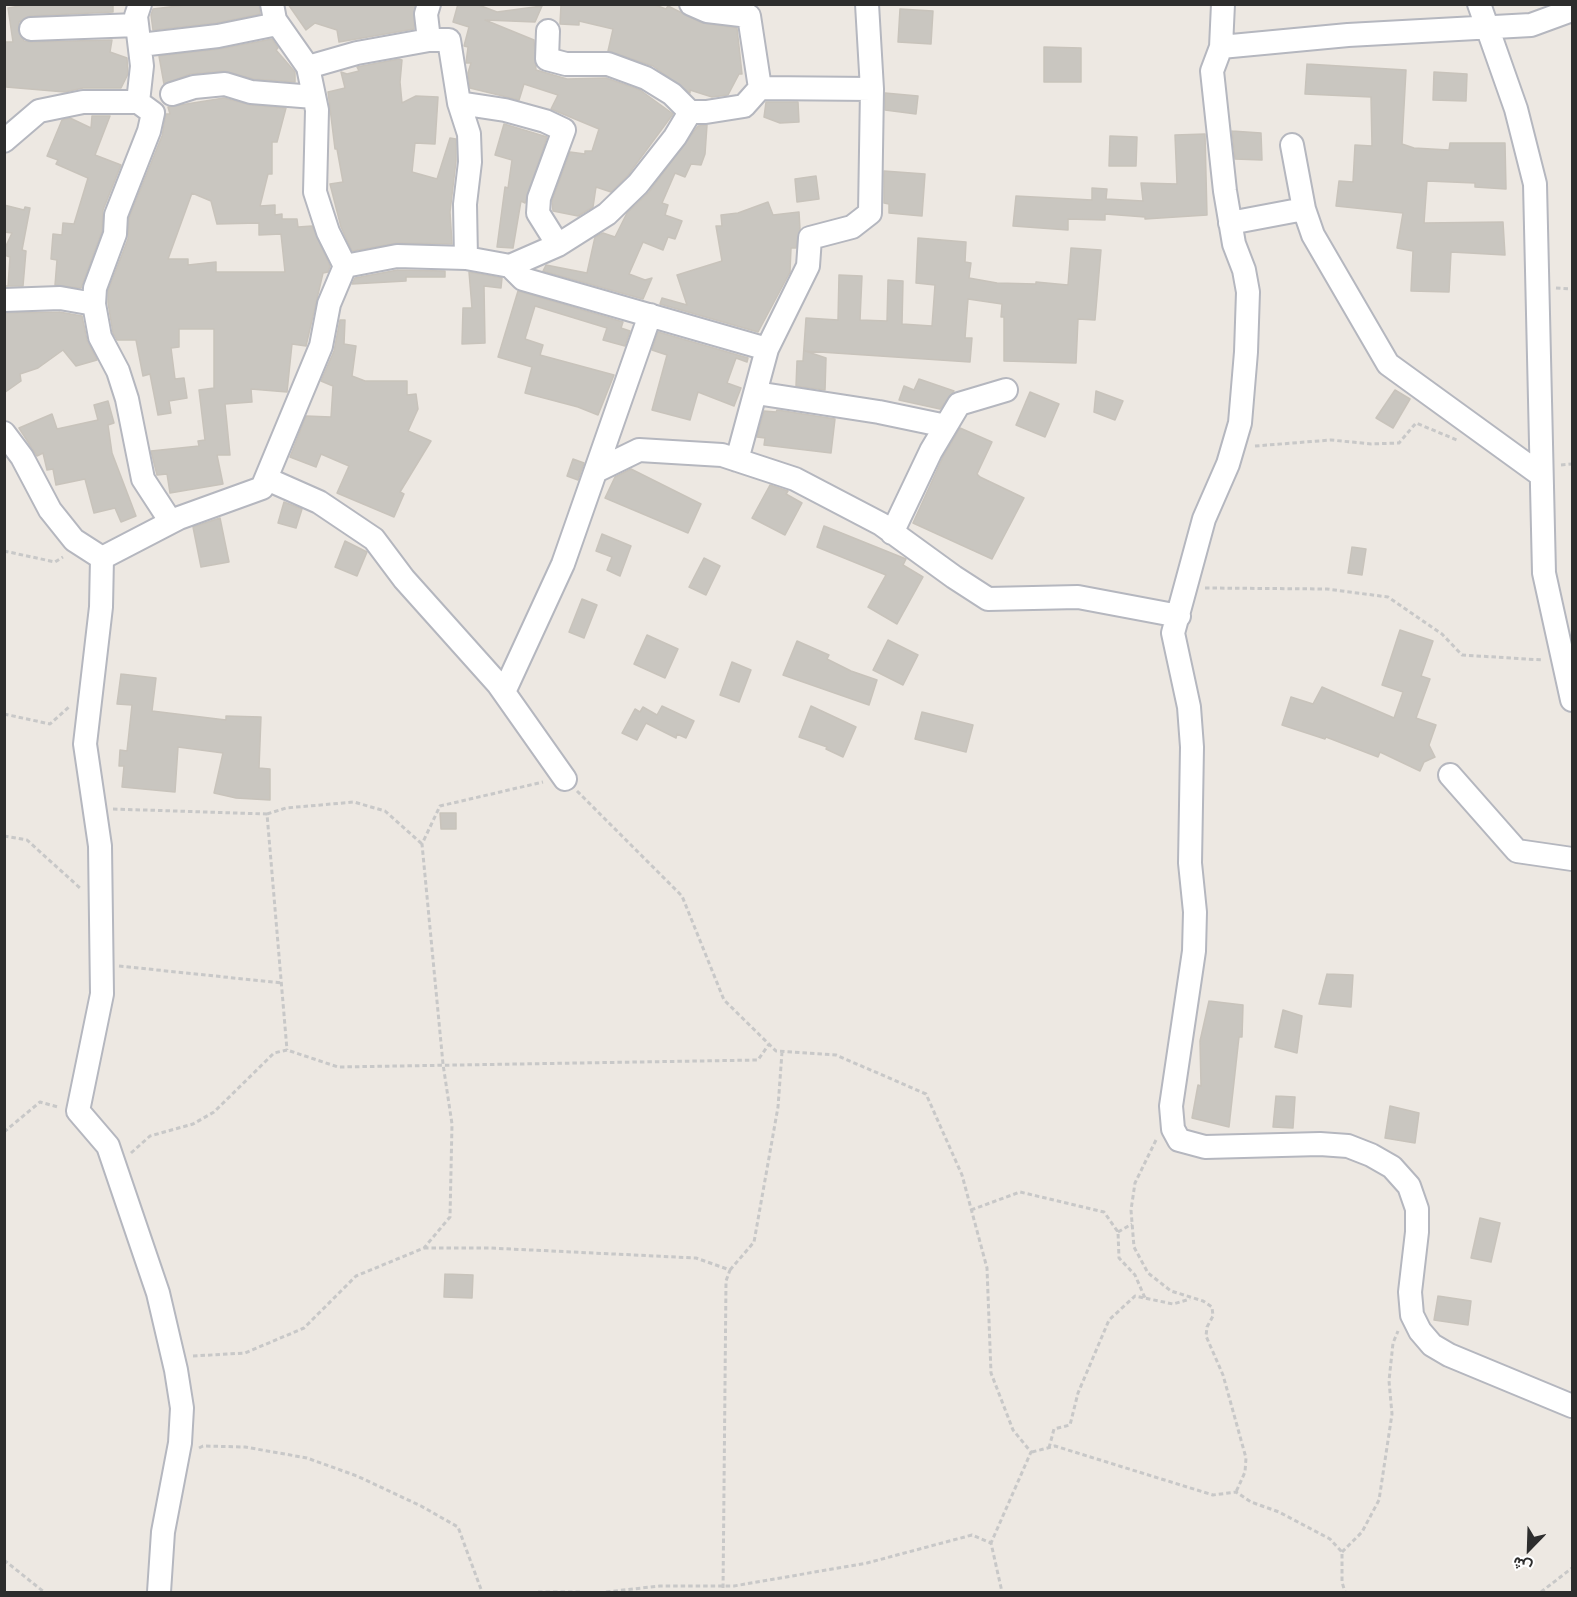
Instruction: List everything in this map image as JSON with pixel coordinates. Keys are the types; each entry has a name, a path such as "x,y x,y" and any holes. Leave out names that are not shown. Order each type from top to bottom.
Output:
{"street":[{"path":"429,4 426,14 429,40"},
{"path":"691,4 707,11 749,10 760,88"},
{"path":"737,460 767,349 808,266 810,238 852,227 870,213 872,89 867,4"},
{"path":"1223,4 1221,47 1212,71 1230,223 1248,292 1240,423 1233,447 1203,519 1173,633 1189,707 1192,747 1190,863 1195,912 1194,951 1171,1107 1173,1122 1179,1140 1192,1145 1234,1148 1320,1144 1348,1146 1392,1167 1409,1186 1417,1209 1410,1300 1412,1315 1420,1331 1432,1345 1449,1356 1572,1406"},
{"path":"1479,4 1516,109 1535,184 1544,573 1572,700"},
{"path":"1221,47 1348,35 1530,25 1572,10"},
{"path":"31,30 139,25 218,36 274,14 308,67 317,110 315,192 328,232 345,266 329,304 321,346 262,488 92,552"},
{"path":"138,102 142,66 139,25"},
{"path":"548,31 547,59 566,64 608,64 617,67 646,78 672,94 690,112 744,106 760,88 872,89"},
{"path":"308,67 357,53 429,40 449,40 459,103 469,134 470,162 465,204 466,258"},
{"path":"172,94 194,87 225,84 250,92 314,97"},
{"path":"4,141 39,111 83,102 138,102 153,113 116,215 115,234 94,288 94,304 100,337 118,371 127,399 143,479 171,522"},
{"path":"459,103 505,110 564,130 539,198 537,213 558,245"},
{"path":"345,266 397,256 466,258 510,266 558,245 607,214 638,184 675,137 690,112"},
{"path":"1292,145 1304,209 1313,234 1388,364 1541,475"},
{"path":"1230,223 1304,209"},
{"path":"510,266 523,279 767,349"},
{"path":"4,300 60,298 94,304"},
{"path":"504,692 563,564 650,315"},
{"path":"892,533 931,451 959,404 1006,390"},
{"path":"756,393 879,412 946,426"},
{"path":"4,433 22,457 50,510 74,540 92,552 101,607 85,744 100,846 102,994 78,1112 108,1146 116,1168 158,1293 182,1408 180,1443 163,1532 159,1593"},
{"path":"596,471 639,450 722,455 795,478 892,533 988,599 1078,597 1179,616"},
{"path":"267,478 319,502 374,540 404,579 504,692 565,779"},
{"path":"1450,775 1517,851 1572,859"}],"path":[{"path":"1233,447 1331,440 1371,444 1399,443 1416,423 1458,440"},
{"path":"4,550 55,562 92,552"},
{"path":"1185,588 1328,589 1388,597 1442,634 1462,655 1563,661"},
{"path":"4,714 50,724 91,689"},
{"path":"424,1248 450,1217 453,1124 443,1064 422,844 440,806 518,786 565,779 682,896 724,1000 776,1051 836,1055 926,1094 962,1175 987,1268 991,1373 1013,1430 1031,1452"},
{"path":"94,808 267,814 286,808 354,802 385,811 422,844"},
{"path":"267,814 287,1050"},
{"path":"4,836 27,840 100,907"},
{"path":"101,964 282,983"},
{"path":"116,1168 150,1136 194,1124 214,1112 274,1053 287,1050 338,1067 758,1060 769,1044"},
{"path":"723,1593 726,1281 730,1270 754,1242 778,1107 782,1052"},
{"path":"4,1132 40,1102 78,1112"},
{"path":"1173,1122 1152,1144 1135,1183 1132,1224 1134,1246 1148,1273 1172,1292 1212,1307 1213,1316 1206,1336 1223,1375 1244,1444 1245,1472 1236,1492"},
{"path":"972,1210 1020,1192 1104,1212 1118,1232 1119,1257 1135,1275 1146,1298"},
{"path":"1118,1232 1132,1224"},
{"path":"173,1357 245,1353 304,1328 356,1276 424,1248 490,1248 696,1258 730,1270"},
{"path":"1049,1448 1054,1429 1070,1425 1078,1393 1109,1320 1135,1296 1173,1304 1193,1298"},
{"path":"1342,1552 1362,1532 1379,1500 1392,1414 1389,1381 1393,1343 1410,1300"},
{"path":"176,1462 202,1446 245,1447 307,1458 357,1476 421,1506 458,1527 482,1593"},
{"path":"1031,1452 1055,1446 1213,1495 1236,1492 1251,1502 1279,1512 1330,1539 1342,1552 1342,1582 1345,1593"},
{"path":"1002,1593 991,1542 1031,1452"},
{"path":"606,1593 660,1586 723,1586 867,1563 972,1535 991,1542"},
{"path":"4,1560 44,1593"},
{"path":"1541,1593 1572,1568"},
{"path":"538,1593 582,1593"}],"building":[{"path":"31,4 113,4 113,12 30,16 19,22 18,30 24,41 31,42 112,40 110,52 127,58 128,74 121,88 83,88 65,92 6,87 4,42 13,42 8,8"},
{"path":"194,4 259,4 260,14 216,23 153,30 151,15 153,9"},
{"path":"288,4 415,4 414,29 339,42 337,30 315,23 306,30"},
{"path":"458,4 476,4 497,12 542,6 535,22 485,20 534,40 536,70 567,79 606,78 640,90 673,114 628,175 611,192 596,187 593,207 578,216 553,211 552,201 570,152 585,154 585,151 592,151 599,129 551,109 558,95 524,84 519,100 470,88 468,73 471,63 466,63 468,47 464,46 469,27 453,22"},
{"path":"652,4 666,9 668,6 702,23 737,28 742,74 739,74 728,95 712,97 690,90 690,93 653,66 608,51 613,29 579,21 579,25 560,24 561,5"},
{"path":"900,9 933,11 931,44 898,42"},
{"path":"272,39 278,48 276,50 295,72 295,82 254,79 224,71 190,74 164,84 159,56 220,49"},
{"path":"1044,47 1081,48 1081,82 1044,82"},
{"path":"402,60 400,82 402,103 416,96 438,97 435,144 415,143 412,172 437,179 450,138 456,139 456,161 450,212 452,244 397,243 352,251 341,227 330,184 343,182 337,149 335,149 328,92 345,88 341,72 347,74 359,71 357,67"},
{"path":"1307,64 1406,70 1402,144 1414,148 1449,150 1450,143 1505,143 1506,189 1475,187 1475,183 1427,181 1424,223 1503,222 1505,255 1451,252 1449,292 1411,291 1413,251 1397,248 1403,213 1336,206 1339,181 1353,182 1355,145 1372,146 1371,97 1305,94"},
{"path":"1434,72 1467,74 1466,101 1433,100"},
{"path":"885,93 918,96 916,114 885,110"},
{"path":"224,98 250,105 286,108 277,142 272,142 272,174 268,174 260,206 275,205 275,215 282,214 282,219 297,219 298,227 312,226 330,266 328,272 323,273 306,346 292,344 287,392 251,389 252,402 225,404 230,455 217,455 223,484 170,493 167,474 157,475 151,451 199,446 198,441 205,440 199,390 214,388 214,329 179,329 179,347 171,348 175,379 184,378 187,398 169,401 171,413 158,415 150,374 143,376 136,340 117,340 113,333 108,303 108,291 128,239 129,218 162,136 166,114 170,114 168,107","holes":["192,193 211,201 217,224 259,223 259,235 281,234 285,272 216,272 216,262 188,265 188,259 168,259"]},
{"path":"766,102 798,102 799,122 780,123 764,117"},
{"path":"92,116 110,116 95,155 121,165 103,210 102,231 81,288 55,285 57,260 51,259 53,234 62,235 63,223 74,224 88,178 56,164 58,160 47,156 62,120 70,118 91,128"},
{"path":"504,124 547,137 525,203 521,201 513,248 497,247 505,187 508,188 512,160 495,155"},
{"path":"707,125 705,154 701,165 691,164 685,177 675,173 662,203 668,205 665,215 682,221 675,239 668,237 663,250 643,242 629,274 645,280 652,278 643,299 543,271 546,265 587,273 595,237 603,233 615,237 627,213 649,192 698,126"},
{"path":"1232,131 1261,133 1262,160 1235,159"},
{"path":"1205,134 1207,215 1145,219 1145,217 1105,214 1105,220 1068,219 1068,230 1013,226 1016,196 1092,200 1092,188 1107,189 1106,199 1143,201 1141,183 1177,184 1175,135"},
{"path":"1110,136 1137,137 1136,166 1109,166"},
{"path":"884,171 925,174 922,216 889,213 889,204 884,203"},
{"path":"816,176 819,199 797,202 795,179"},
{"path":"768,202 773,215 799,212 800,229 796,248 791,248 790,272 758,332 660,304 662,298 687,305 677,275 722,261 716,226 722,226 721,215 738,213"},
{"path":"4,205 24,210 25,207 30,208 22,250 26,251 23,286 8,286 10,257 4,255 4,250 12,233 4,232"},
{"path":"918,238 966,242 965,262 971,263 969,278 997,283 1036,284 1036,282 1068,285 1071,248 1101,250 1095,320 1078,319 1076,363 1004,361 1002,304 968,299 965,338 972,338 970,362 805,351 826,358 825,390 796,386 797,361 803,361 806,318 838,320 839,275 862,276 860,320 887,321 888,280 903,281 902,324 932,326 935,285 916,283"},
{"path":"398,270 445,271 445,277 406,277 406,281 352,284 355,278"},
{"path":"469,272 502,278 501,288 484,286 485,343 462,344 463,308 472,308"},
{"path":"518,291 623,322 621,328 630,331 625,346 603,340 607,328 535,306 525,339 543,345 540,355 614,375 598,415 578,407 525,393 532,367 498,357"},
{"path":"59,312 82,316 87,340 97,360 76,366 63,350 38,368 20,374 21,381 4,393 4,313"},
{"path":"340,320 345,320 344,344 356,346 352,376 365,381 407,381 407,395 416,394 418,409 408,431 431,441 400,492 404,494 394,517 337,493 349,466 321,454 316,467 290,457 306,416 331,417 333,386 321,381 334,351"},
{"path":"658,332 748,358 747,362 736,358 727,383 741,388 734,406 698,392 690,420 652,410 667,355 652,350"},
{"path":"919,379 954,391 940,409 899,400 904,386 914,390"},
{"path":"1395,390 1410,399 1393,428 1376,418"},
{"path":"1096,391 1123,401 1115,420 1094,412"},
{"path":"1030,392 1059,404 1045,437 1016,425"},
{"path":"108,401 114,423 108,425 112,453 136,516 121,522 115,508 94,513 85,479 56,485 53,469 47,470 43,453 37,456 19,428 52,414 57,429 98,420 94,405"},
{"path":"777,410 835,419 831,453 764,445 765,438 757,437 764,411 776,412"},
{"path":"960,428 992,442 977,474 1024,498 992,559 913,523 943,457"},
{"path":"573,459 584,463 578,480 567,476"},
{"path":"631,469 701,504 688,533 605,498 615,477"},
{"path":"770,485 788,491 786,494 802,503 785,535 752,518"},
{"path":"284,502 302,509 296,528 278,523"},
{"path":"220,518 229,562 201,567 193,527"},
{"path":"824,526 906,559 903,565 923,577 897,624 868,607 886,575 817,547"},
{"path":"602,534 631,546 620,576 607,570 612,557 596,551"},
{"path":"345,541 367,552 357,576 335,567"},
{"path":"1352,547 1366,549 1362,575 1348,573"},
{"path":"704,558 720,566 706,595 689,587"},
{"path":"582,599 597,605 584,638 569,632"},
{"path":"1400,630 1433,641 1421,676 1430,679 1416,718 1436,725 1429,745 1435,757 1424,762 1420,771 1380,752 1378,757 1326,737 1325,739 1282,725 1291,697 1313,704 1322,687 1394,718 1403,692 1382,685"},
{"path":"647,635 678,649 665,678 634,664"},
{"path":"888,640 918,655 903,685 873,670"},
{"path":"797,641 829,655 827,659 851,671 877,680 869,705 783,675"},
{"path":"732,662 751,670 739,702 720,695"},
{"path":"121,674 156,678 152,711 226,720 226,716 261,717 259,768 270,769 270,800 236,798 214,793 223,753 178,747 175,792 122,787 124,766 119,766 120,750 127,751 132,705 117,704"},
{"path":"662,706 694,721 686,738 677,734 676,738 646,723 637,740 622,733 635,709 640,712 643,707 657,715"},
{"path":"811,706 856,727 843,757 826,749 827,747 799,737"},
{"path":"922,712 973,725 966,752 915,739"},
{"path":"440,813 456,813 456,829 441,829"},
{"path":"1327,974 1353,975 1351,1007 1319,1004"},
{"path":"1209,1001 1243,1005 1242,1037 1239,1037 1229,1127 1192,1118 1198,1085 1201,1086 1200,1041"},
{"path":"1283,1010 1302,1016 1297,1053 1275,1047"},
{"path":"1276,1096 1295,1097 1293,1128 1273,1127"},
{"path":"1390,1106 1419,1113 1415,1143 1385,1138"},
{"path":"1480,1218 1500,1223 1491,1262 1471,1258"},
{"path":"445,1274 473,1275 472,1298 444,1297"},
{"path":"1438,1296 1471,1301 1468,1325 1434,1320"}]}
